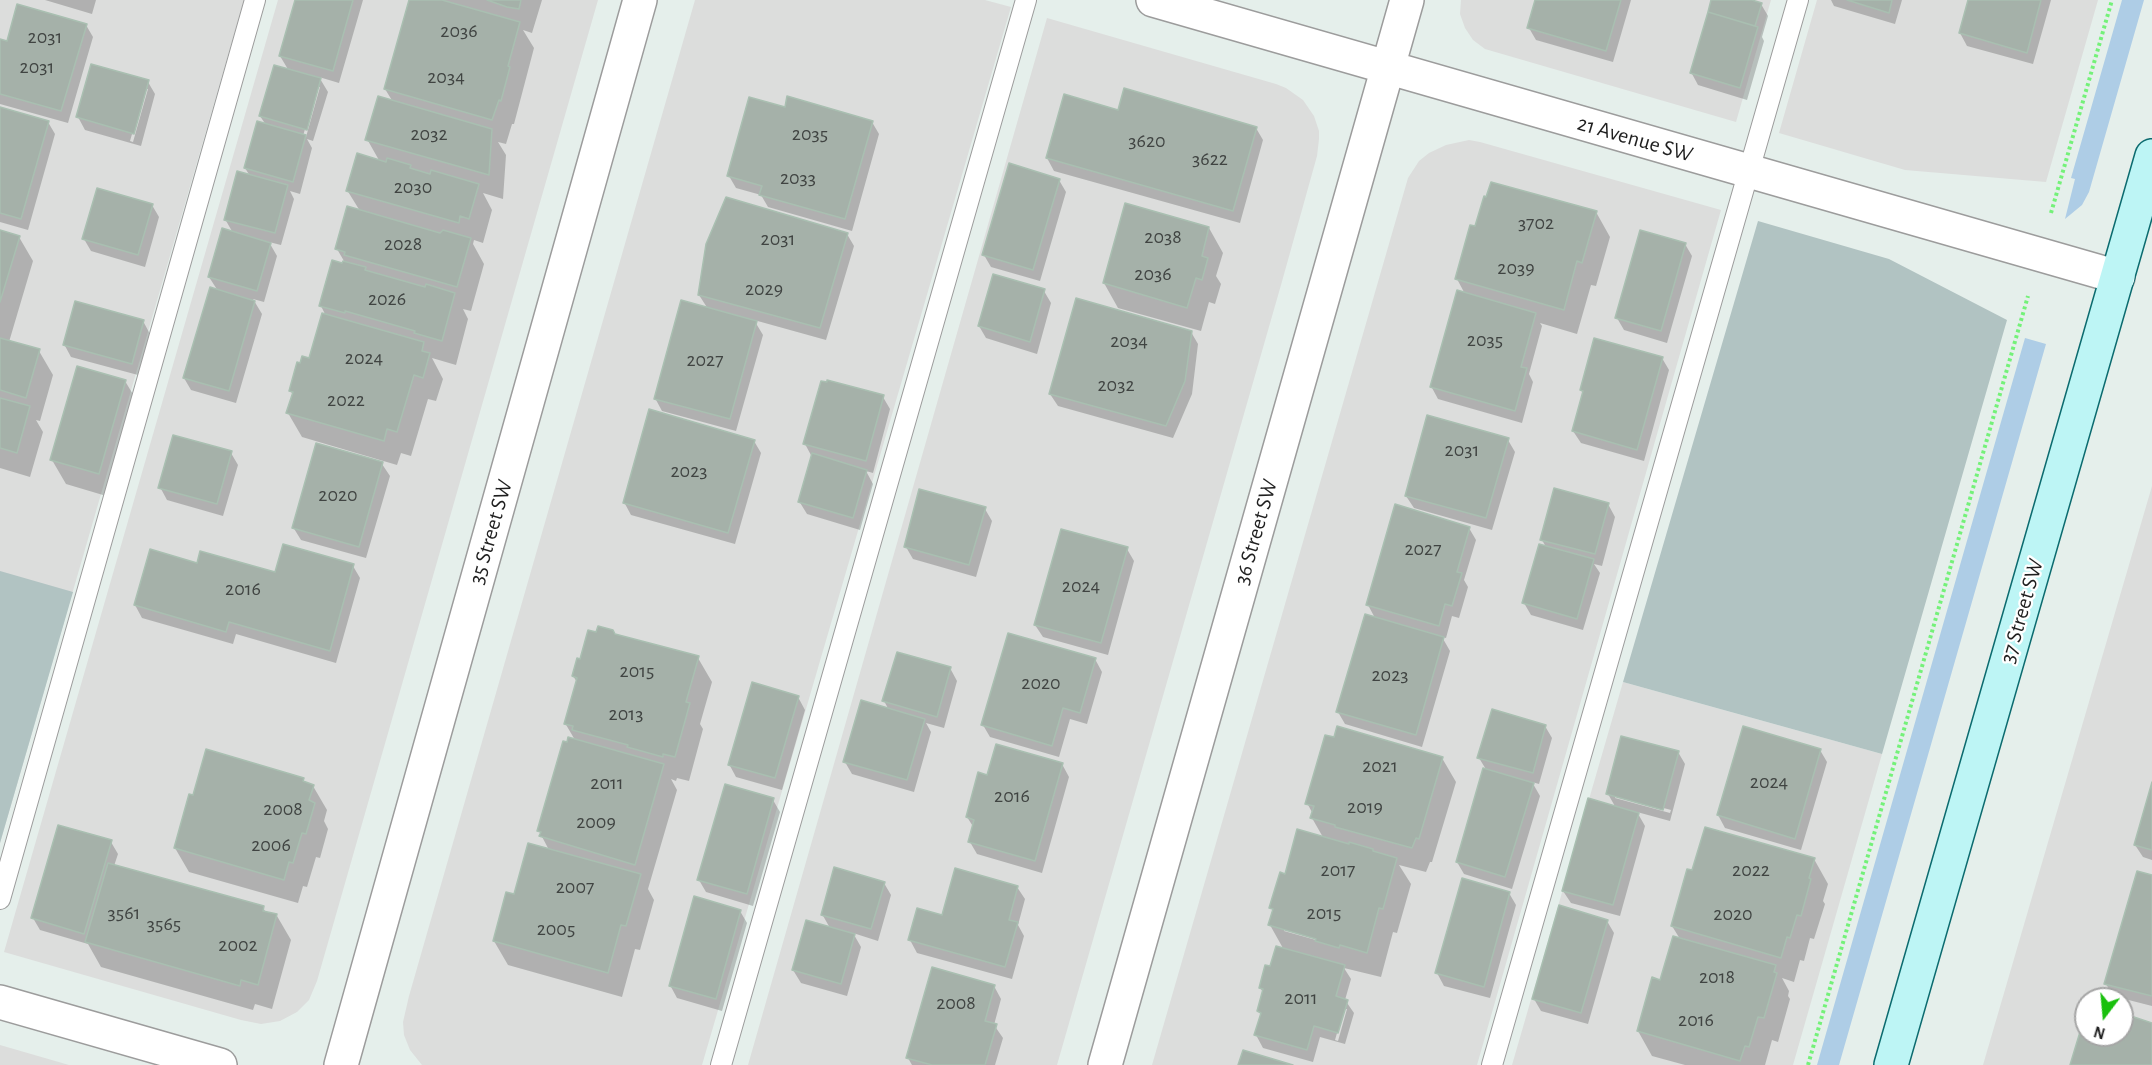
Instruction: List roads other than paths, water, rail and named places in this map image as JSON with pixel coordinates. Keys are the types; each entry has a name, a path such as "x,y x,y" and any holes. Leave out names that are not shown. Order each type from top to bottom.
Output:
{"main road":[{"name":"37 Street SW","path":"1891,1065 2152,156"}],"street":[{"name":"35 Street SW","path":"341,1065 640,0"},
{"name":"21 Avenue SW","path":"1153,0 2118,277"},
{"name":"36 Street SW","path":"1105,1065 1407,0"},
{"path":"0,1002 220,1065"}],"lane":[{"path":"0,899 255,0"},
{"path":"721,1065 1026,0"},
{"path":"1492,1065 1798,0"}]}
